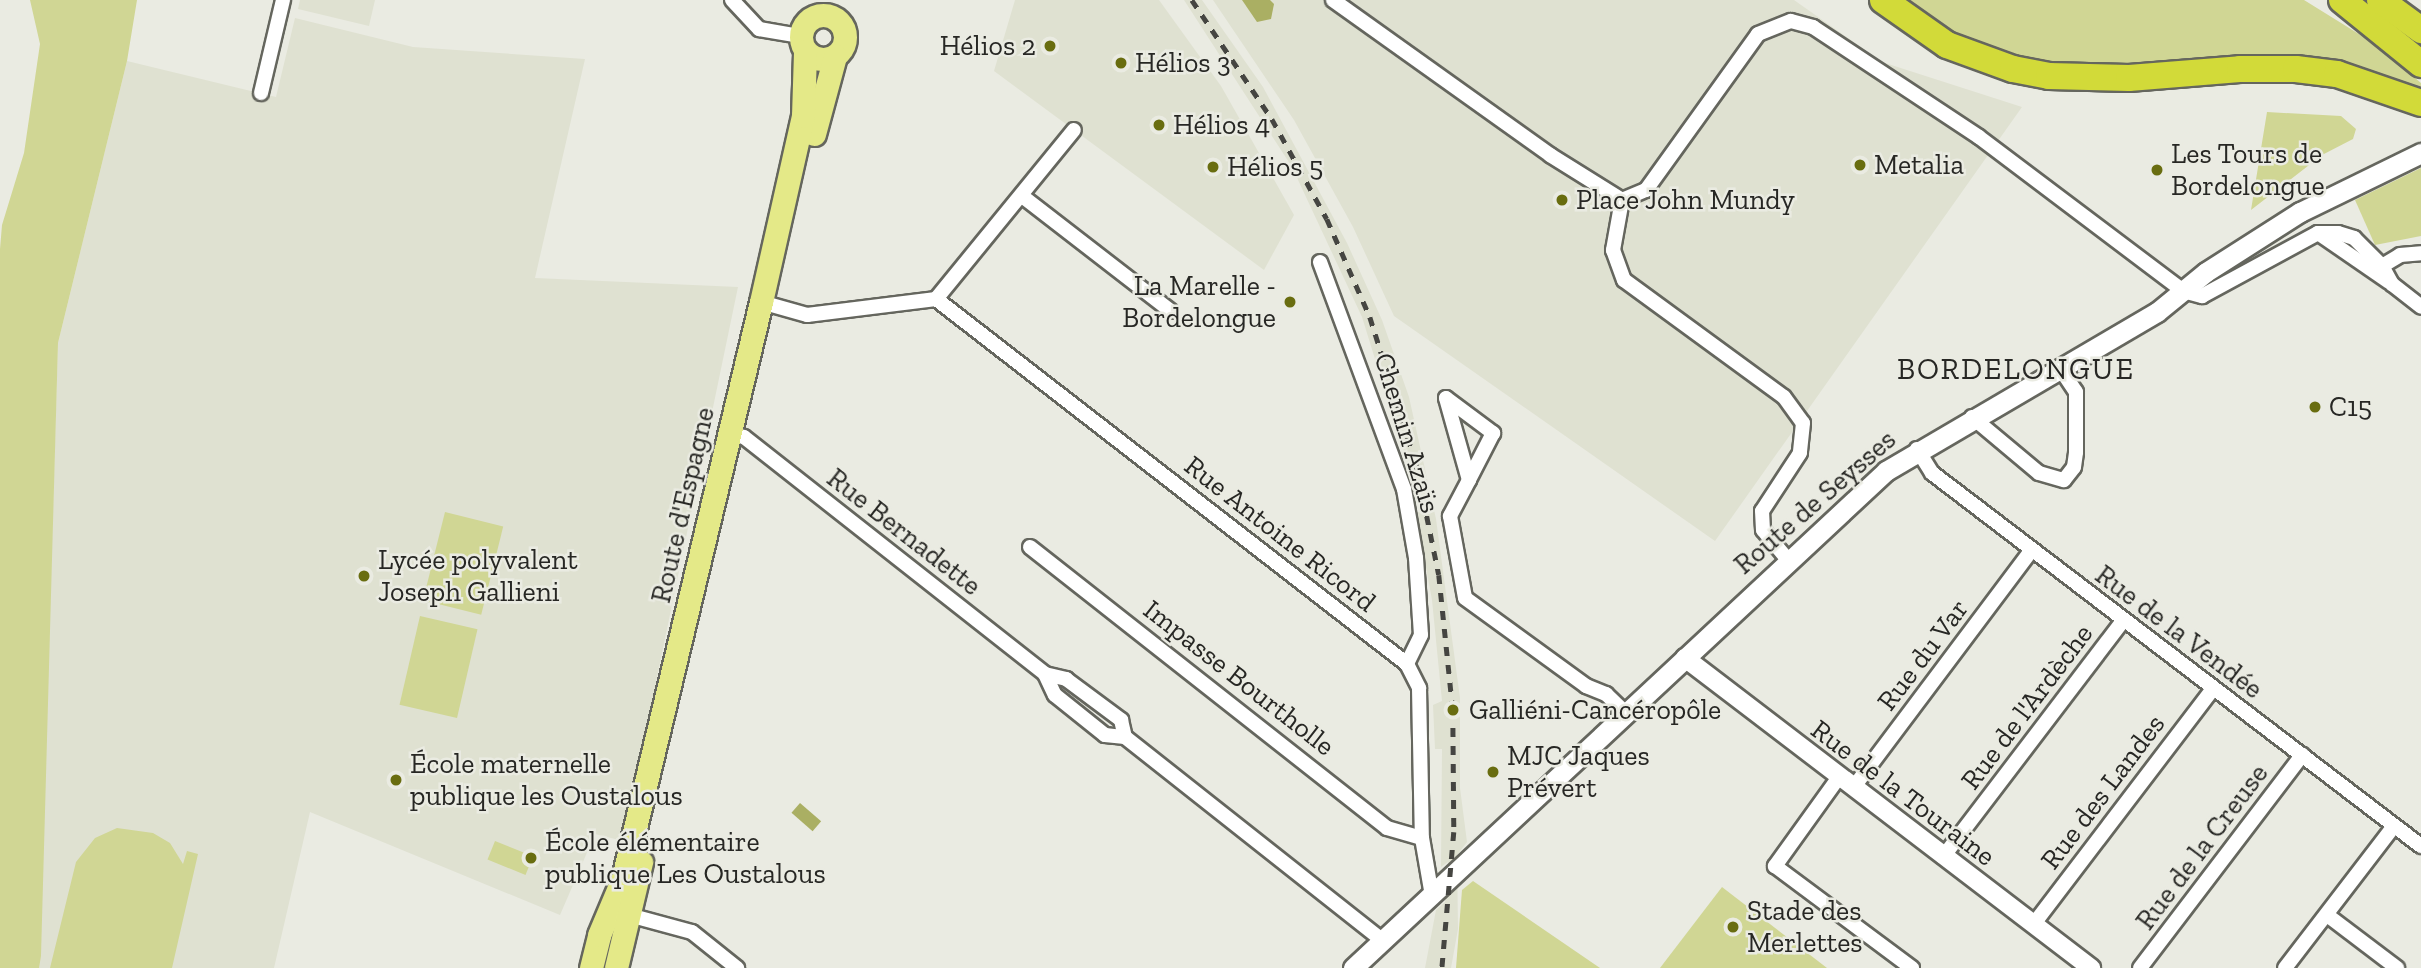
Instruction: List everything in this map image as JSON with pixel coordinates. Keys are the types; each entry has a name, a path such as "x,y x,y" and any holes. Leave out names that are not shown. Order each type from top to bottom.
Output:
{"highway":[{"path":"1882,0 1947,45 2013,69 2049,76 2129,78 2240,69 2296,69 2348,77 2421,103"},
{"path":"2342,0 2421,64"},
{"path":"2380,0 2417,27"},
{"path":"2400,0 2417,27"}],"main road":[{"path":"835,56 819,59 803,44 818,8 827,15 840,11"},
{"name":"Route d'Espagne","path":"616,968 768,303 835,56 845,39 840,11"},
{"name":"Route d'Espagne","path":"768,303 803,116 803,44"},
{"name":"Route de Seysses","path":"1353,968 1432,897 1852,500 1917,449 2157,312 2183,291 2290,218 2421,153"},
{"name":"Route d'Espagne","path":"591,968 599,935 623,878 737,436"}],"street":[{"path":"261,93 283,0"},
{"path":"732,0 759,29 803,44"},
{"path":"1333,0 1550,155 1622,200"},
{"path":"1622,200 1646,190 1758,34 1791,21 1812,27 1979,137 2183,291 2202,296 2217,290 2318,233 2354,238 2382,265 2392,284"},
{"path":"768,303 807,315 936,299 1074,130"},
{"path":"1021,196 1171,311"},
{"path":"1622,200 1613,250 1624,280 1784,397 1803,423 1800,453 1762,511 1763,530 1788,561"},
{"path":"2318,233 2421,307"},
{"path":"2382,265 2400,255 2421,253"},
{"name":"Chemin Azaïs","path":"1320,261 1404,489 1416,558 1421,635 1407,664"},
{"name":"Rue Antoine Ricord","path":"936,299 1407,664"},
{"path":"1972,417 2039,473 2064,480 2074,467 2076,453 2076,392 2060,368"},
{"path":"1469,480 1446,398 1493,433 1469,480 1450,516 1465,598 1586,686 1606,694 1626,713"},
{"name":"Rue Bernadette","path":"737,436 1045,674 1066,679 1121,720 1125,737"},
{"name":"Rue de la Vendée","path":"1917,449 1932,473 2031,551 2421,846"},
{"name":"Impasse Bourtholle","path":"1030,547 1387,828 1422,838"},
{"name":"Rue du Var","path":"1912,968 1775,866 1846,783 2031,551"},
{"name":"Rue de l'Ardèche","path":"1944,857 2123,621"},
{"name":"Rue de la Touraine","path":"1685,658 2091,968"},
{"path":"1407,664 1416,674 1420,697 1422,838 1432,897"},
{"name":"Rue Bernadette","path":"1045,674 1055,695 1105,735 1125,737 1383,941"},
{"name":"Rue des Landes","path":"2033,925 2213,689"},
{"name":"Rue de la Creuse","path":"2140,968 2302,755"},
{"path":"2285,968 2394,826"},
{"path":"629,915 692,932 737,968"},
{"path":"2327,915 2397,968"}],"shaded area":[{"path":"30,0 137,0 127,61 58,343 41,956 39,968 0,968 0,249 2,225 24,153 40,44"},
{"path":"300,0 375,0 369,26 298,9"},
{"path":"1015,0 1159,0 1221,86 1294,215 1264,270 994,71"},
{"path":"1184,0 1202,0 1263,87 1347,243 1382,320 1409,397 1436,519 1460,698 1460,788 1467,842 1457,855 1458,929 1451,968 1425,968 1436,910 1445,902 1448,862 1441,867 1442,749 1435,749 1433,705 1442,701 1432,600 1416,513 1422,511 1362,317 1292,167"},
{"path":"1213,0 1794,0 1882,62 2022,107 1715,541 1394,316 1353,227 1294,120"},
{"path":"1242,0 1270,0 1274,4 1271,19 1257,22"},
{"path":"1900,0 2304,0 2375,44 2421,83 2421,89 2355,69 2096,69 2023,62 1965,41"},
{"name":"Lycée polyvalent Joseph Gallieni","path":"295,18 413,47 585,59 535,278 738,287 623,841 595,834 560,915 310,812 274,968 39,968 58,343 127,61 276,97"},
{"path":"2267,112 2341,116 2356,129 2353,139 2322,155 2251,210"},
{"path":"2421,168 2421,236 2375,245 2355,200"},
{"path":"445,512 503,527 481,615 423,600"},
{"path":"420,616 477,629 457,718 400,705"},
{"path":"800,803 821,821 813,831 791,813"},
{"path":"117,828 153,833 170,843 183,864 187,851 198,854 172,968 50,968 76,862 95,838"},
{"path":"495,841 533,856 526,875 488,860"},
{"path":"1473,881 1600,968 1456,968 1462,890"},
{"name":"Stade des Merlettes","path":"1722,887 1827,968 1660,968"}],"railway":[{"path":"1192,0 1272,119 1327,219 1370,317 1416,463 1439,575 1453,710 1454,832 1442,968"}],"place":[{"name":"Hélios 2","path":"1050,46"},
{"name":"Hélios 3","path":"1121,63"},
{"name":"Hélios 4","path":"1159,125"},
{"name":"Metalia","path":"1860,165"},
{"name":"Hélios 5","path":"1213,167"},
{"name":"Les Tours de Bordelongue","path":"2157,170"},
{"name":"Place John Mundy","path":"1562,200"},
{"name":"La Marelle - Bordelongue","path":"1290,302"},
{"name":"C15","path":"2315,407"},
{"name":"Lycée polyvalent Joseph Gallieni","path":"364,576"},
{"name":"Galliéni-Cancéropôle","path":"1453,710"},
{"name":"MJC Jaques Prévert","path":"1493,772"},
{"name":"École maternelle publique les Oustalous","path":"396,780"},
{"name":"École élémentaire publique Les Oustalous","path":"531,858"},
{"name":"Stade des Merlettes","path":"1733,927"}],"district":[{"name":"BORDELONGUE","path":"2016,369"}]}
